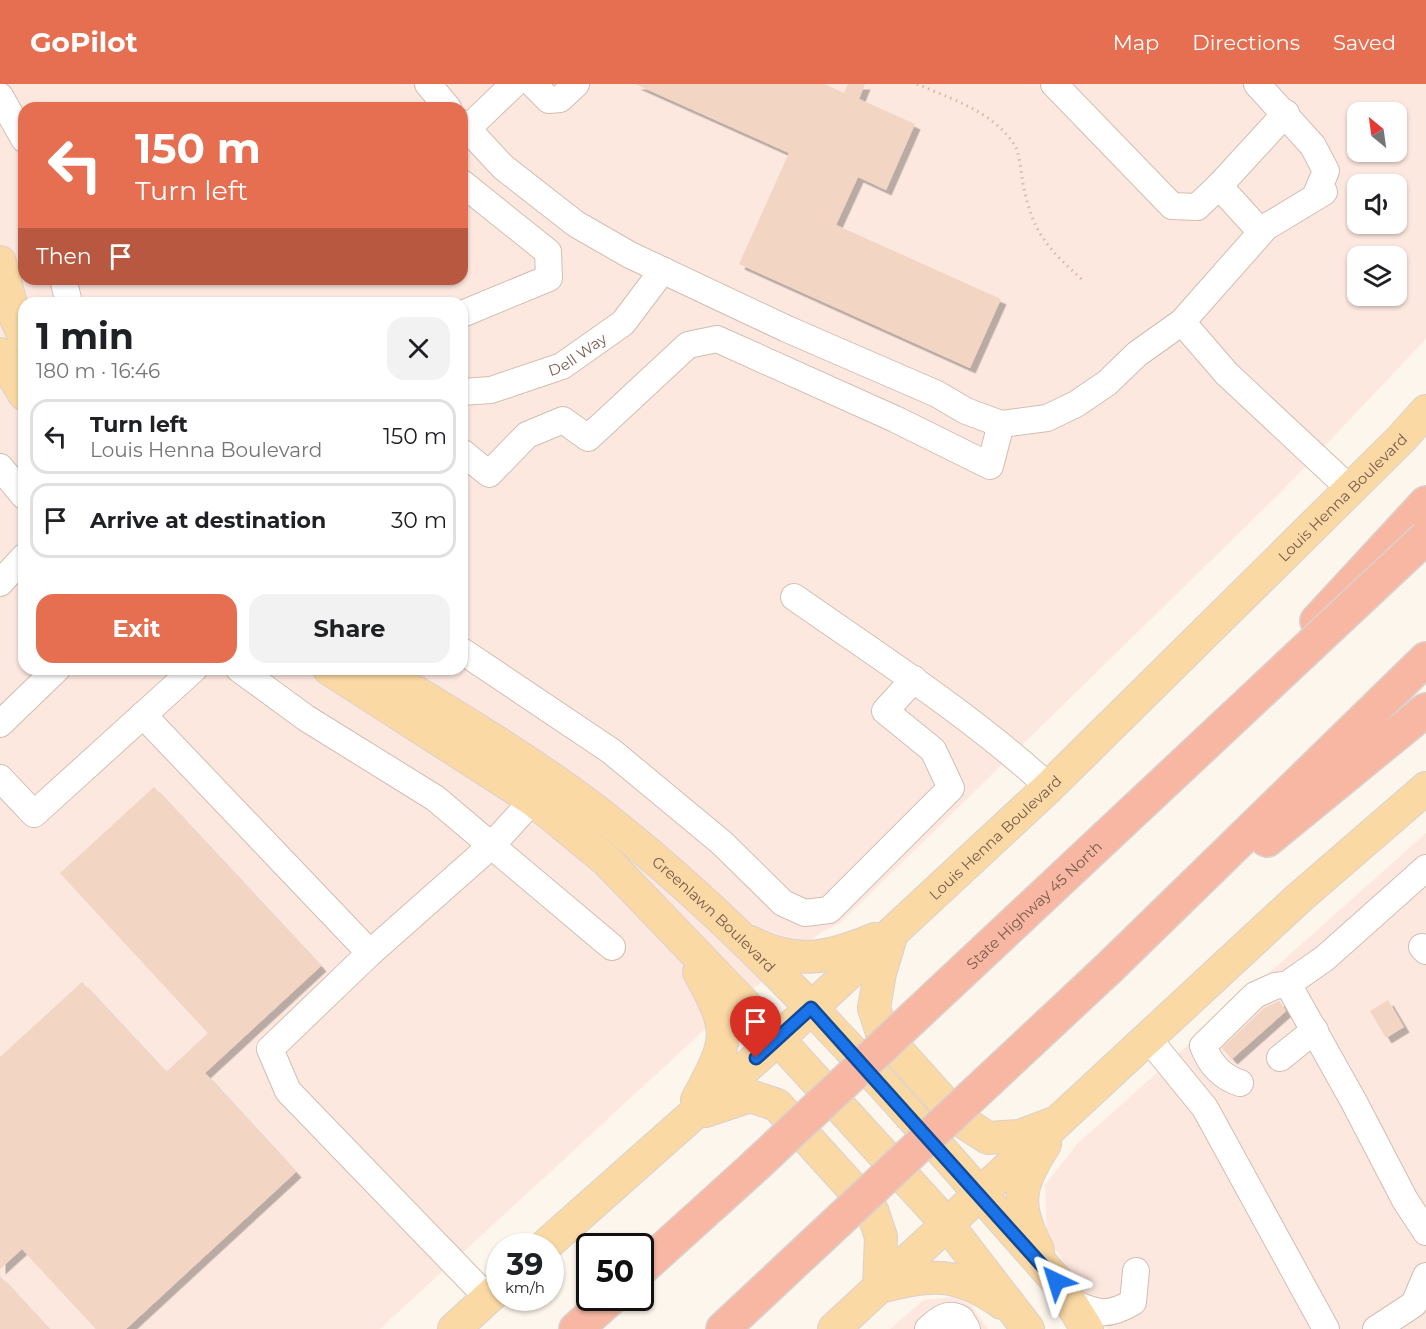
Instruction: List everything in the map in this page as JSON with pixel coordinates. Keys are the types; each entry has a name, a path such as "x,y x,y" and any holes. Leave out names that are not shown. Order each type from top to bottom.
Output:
{"highway":[{"path":"1186,762 1426,503"},
{"name":"State Highway 45 North","path":"654,1257 755,1166 1426,537"},
{"path":"723,1329 1109,968 1426,660"},
{"path":"1109,968 1426,710"},
{"path":"576,1329 596,1311"}],"main road":[{"path":"0,261 18,323"},
{"path":"0,354 18,384"},
{"name":"Louis Henna Boulevard","path":"560,1233 778,1039 1049,787 1426,411"},
{"path":"337,675 533,800 607,861 639,891 679,938 778,1039 947,1224 1023,1321"},
{"name":"Greenlawn Boulevard","path":"388,675 531,764 595,811 743,938 811,1008 979,1195 1063,1292 1087,1329"},
{"path":"834,1329 1299,898 1426,788"},
{"path":"533,800 543,795 567,796 595,811"},
{"path":"743,938 765,950 810,958 836,955 892,932"},
{"path":"892,932 880,972 874,1008 882,1033 960,1120 988,1138 1020,1136 1060,1120"},
{"path":"679,938 718,1006 724,1037 720,1057 687,1119"},
{"path":"687,1119 750,1096 777,1104 872,1210 881,1237 879,1287"},
{"path":"1060,1120 1031,1166 1022,1192 1023,1221 1063,1292"},
{"path":"879,1287 914,1278 944,1278 976,1285 1023,1321"},
{"path":"454,1329 486,1300"}],"street":[{"path":"428,84 443,102"},
{"path":"514,84 468,138 576,224 663,270 824,346 936,394 966,411 1001,424 1047,418 1076,404 1107,383 1137,354 1182,322 1261,232 1320,194 1326,171 1313,146 1286,113 1257,84"},
{"path":"533,84 549,100 560,99 576,84"},
{"path":"1054,84 1172,206 1197,207 1286,113"},
{"path":"0,96 18,128"},
{"path":"1219,186 1261,232"},
{"path":"468,188 548,252 549,278 468,312"},
{"name":"Dell Way","path":"468,392 491,390 562,366 624,322 663,270"},
{"path":"1182,322 1227,374 1349,488"},
{"path":"468,457 489,474 527,435 563,420 588,438 688,345 717,339 806,378 990,466 1001,424"},
{"path":"806,378 824,346"},
{"path":"0,467 18,489"},
{"path":"0,583 18,564"},
{"path":"794,597 914,679 1015,756 1049,787"},
{"path":"468,655 611,751 722,843 783,903 805,913 829,910 951,788 933,750 885,711 914,679"},
{"path":"0,724 51,675"},
{"path":"0,778 34,813 187,675"},
{"path":"247,675 306,718 435,798 612,947"},
{"path":"143,715 370,953"},
{"path":"486,1285 288,1091 270,1049 370,953 492,845 533,800"},
{"path":"1240,1083 1229,1079 1209,1062 1203,1046 1255,995 1275,986 1288,984 1325,958 1426,868"},
{"path":"1288,984 1315,1030 1405,1200 1426,1232"},
{"path":"1280,1058 1315,1030"},
{"path":"1147,1038 1204,1108 1326,1329"},
{"path":"1063,1292 1096,1313 1117,1312 1134,1302 1136,1271"},
{"path":"1376,1329 1414,1304 1426,1276"},
{"path":"928,1329 941,1317 947,1315 961,1319 967,1329"}],"path":[{"path":"918,84 983,113 1015,145 1028,213 1033,223 1052,253 1085,282"}],"shaded area":[{"path":"0,84 1426,84 1426,339 1283,490 840,923 820,933 703,1031 380,1329 0,1329"},
{"path":"1426,833 1426,1329 1108,1329 1047,1236 1045,1185 1077,1144"},
{"path":"954,1297 971,1305 988,1329 890,1329 923,1300"}],"building":[{"path":"635,84 825,84 844,93 848,84 865,84 859,99 915,124 886,190 858,177 836,225 1001,299 970,368 739,264 789,153"},
{"path":"154,787 321,966 205,1073 296,1172 126,1329 96,1329 22,1249 0,1269 0,1057 82,982 166,1072 208,1033 60,873"},
{"path":"1388,1000 1404,1027 1386,1038 1370,1011"},
{"path":"1279,1001 1286,1011 1232,1059 1222,1048 1264,1008"},
{"path":"0,1276 49,1329 0,1329"}],"route":[{"path":"756,1058 811,1008 1056,1281"}]}
